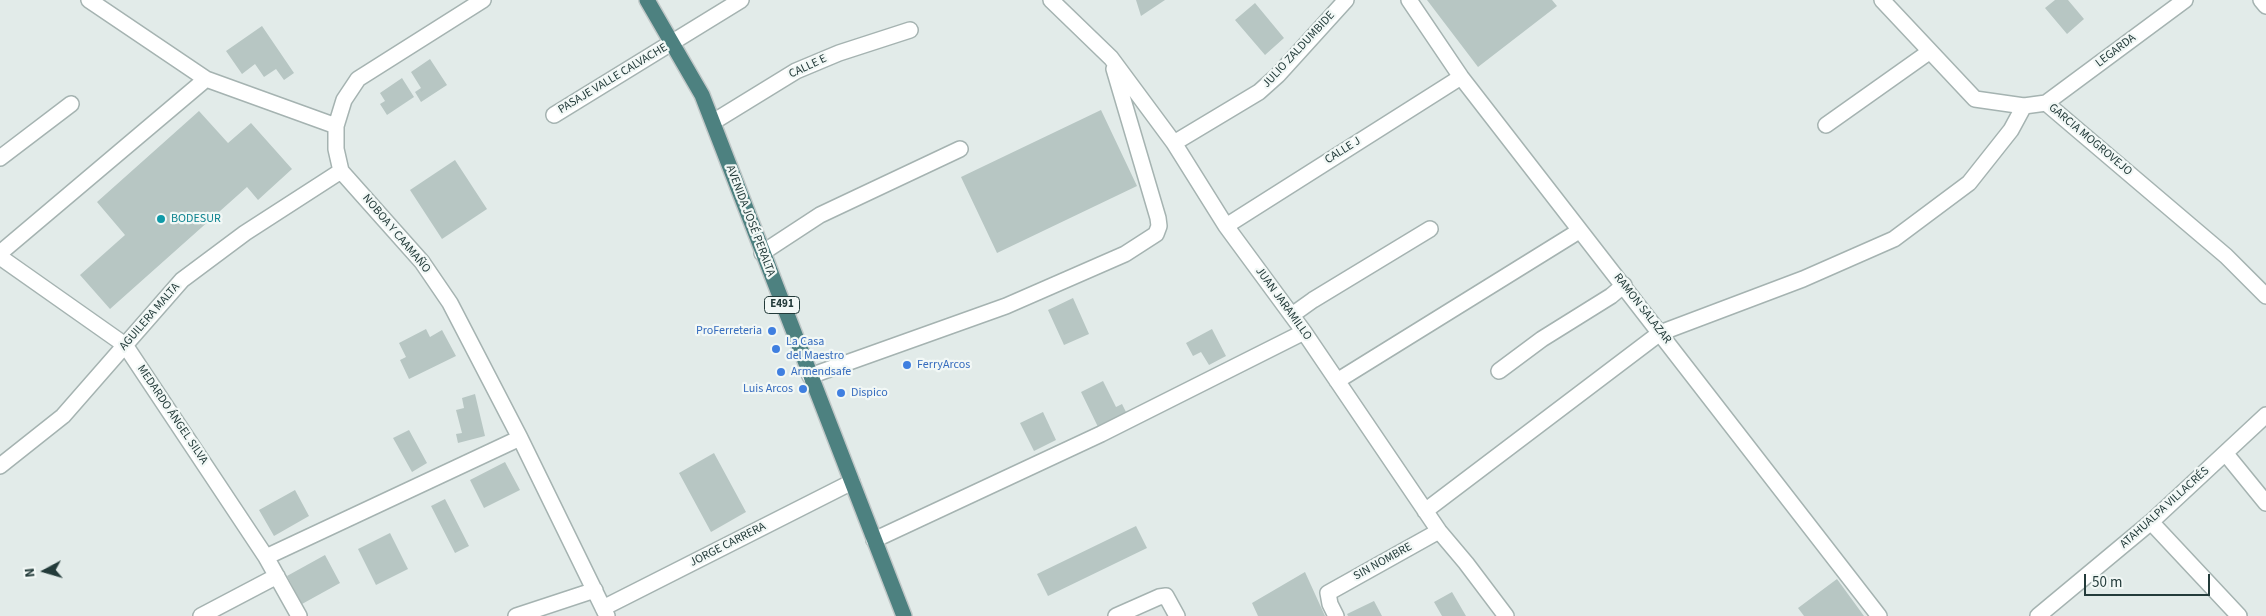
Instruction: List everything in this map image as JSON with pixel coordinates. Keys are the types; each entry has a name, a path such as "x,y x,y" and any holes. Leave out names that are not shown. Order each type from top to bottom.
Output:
{"highway":[{"name":"AVENIDA JOSÉ PERALTA","path":"647,0 702,95 904,616"}],"street":[{"path":"90,0 206,79 336,126 344,100 358,78 483,0"},
{"name":"PASAJE VALLE CALVACHE","path":"554,115 741,0"},
{"name":"JUAN JARAMILLO","path":"1051,0 1111,58 1174,143 1226,226 1304,332 1438,531 1466,563 1506,616"},
{"name":"JULIO ZALDUMBIDE","path":"1174,143 1259,92 1278,75 1346,0"},
{"name":"RAMON SALAZAR","path":"1409,0 1461,77 1879,616"},
{"name":"GARCIA MOGROVEJO","path":"1882,0 1975,99 2024,106 2046,103 2226,256 2266,296"},
{"path":"2260,0 2266,6"},
{"name":"LEGARDA","path":"2046,103 2174,3"},
{"name":"CALLE E","path":"713,122 796,71 839,53 910,30"},
{"path":"1826,125 1929,52"},
{"path":"810,376 1006,306 1125,254 1156,234 1159,226 1158,218 1111,58"},
{"name":"CALLE J","path":"1226,226 1461,77"},
{"path":"0,253 206,79"},
{"path":"0,158 71,104"},
{"path":"1426,511 1660,333 1803,279 1894,239 1969,183 2011,130 2024,106"},
{"name":"NOBOA Y CAAMAÑO","path":"336,126 336,149 342,171 422,262 450,303 520,438 605,612"},
{"path":"762,253 820,215 960,149"},
{"name":"AGUILERA MALTA","path":"0,466 63,416 182,280 245,233 342,171"},
{"path":"1292,315 1313,300 1430,229"},
{"path":"1338,381 1579,231"},
{"name":"MEDARDO ÁNGEL SILVA","path":"0,257 125,345 266,557 299,616"},
{"path":"1499,371 1542,339 1611,296 1624,285"},
{"path":"874,540 1101,434 1304,332"},
{"name":"ATAHUALPA VILLACRÉS","path":"2038,616 2151,522 2266,415"},
{"path":"266,557 520,438"},
{"path":"2226,454 2266,503"},
{"name":"JORGE CARRERA","path":"605,612 852,482"},
{"path":"2151,522 2239,616"},
{"name":"SIN NOMBRE","path":"1336,616 1330,604 1328,593 1337,586 1438,531"},
{"path":"201,616 278,576"},
{"path":"516,616 594,590"},
{"path":"1116,616 1159,596 1166,596 1177,616"}],"building":[{"path":"1136,0 1165,0 1141,16"},
{"path":"1427,0 1552,0 1557,6 1478,67"},
{"path":"2055,0 2068,0 2084,19 2067,34 2045,8"},
{"path":"1255,3 1284,38 1265,55 1235,20"},
{"path":"262,26 294,73 284,80 276,69 264,77 255,64 242,74 226,51"},
{"path":"430,59 447,85 421,102 415,92 421,88 411,72"},
{"path":"402,78 414,97 387,115 380,104 385,101 380,93"},
{"path":"1101,110 1137,186 997,253 961,177"},
{"name":"BODESUR","path":"199,111 228,143 251,123 292,169 258,200 247,187 110,309 80,275 125,235 97,202"},
{"path":"455,160 487,209 442,239 410,190"},
{"path":"1073,298 1089,334 1064,345 1048,310"},
{"path":"426,329 430,337 442,330 456,356 409,379 400,360 406,357 399,343"},
{"path":"1212,329 1226,356 1209,365 1201,352 1193,356 1186,343"},
{"path":"1103,381 1116,407 1122,404 1127,414 1100,431 1081,392"},
{"path":"475,394 485,436 458,443 456,434 462,433 456,410 464,408 462,398"},
{"path":"1043,412 1056,440 1034,451 1020,423"},
{"path":"409,430 427,463 412,472 393,438"},
{"path":"714,453 746,512 711,532 679,473"},
{"path":"505,462 520,490 484,508 470,480"},
{"path":"295,490 309,516 274,536 259,510"},
{"path":"445,499 469,546 455,553 431,506"},
{"path":"1136,526 1147,548 1048,596 1037,574"},
{"path":"390,533 408,569 376,585 358,549"},
{"path":"325,555 340,583 302,604 287,576"},
{"path":"1305,572 1325,616 1258,616 1252,603"},
{"path":"1837,579 1864,616 1804,616 1798,608"},
{"path":"1452,592 1466,616 1442,616 1434,602"},
{"path":"1374,601 1382,616 1348,616 1347,614"}],"place":[{"name":"BODESUR","path":"161,219"},
{"name":"ProFerreteria","path":"772,331"},
{"name":"La Casa del Maestro","path":"776,349"},
{"name":"FerryArcos","path":"907,365"},
{"name":"Armendsafe","path":"781,372"},
{"name":"Luis Arcos","path":"803,389"},
{"name":"Dispico","path":"841,393"}]}
